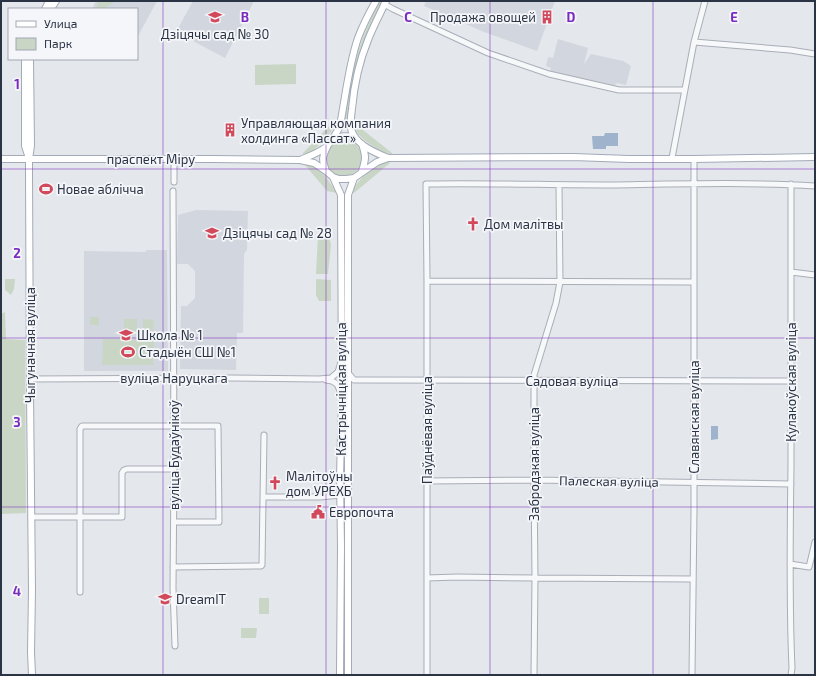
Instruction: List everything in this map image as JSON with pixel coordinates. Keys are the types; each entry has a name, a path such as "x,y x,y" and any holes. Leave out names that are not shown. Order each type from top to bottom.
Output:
{"main road":[{"path":"326,171 323,163 323,156 339,128 351,64 358,38 376,1"},
{"path":"385,3 368,40 359,68 353,95 350,127 352,133 362,144 378,154 388,158"},
{"path":"25,60 28,70 31,146 29,159"},
{"path":"29,159 25,146 28,70 30,60"},
{"path":"332,140 345,136 355,137"},
{"path":"361,171 366,155 362,144"},
{"path":"300,160 327,147"},
{"path":"300,160 314,164 333,177 346,180 354,178 361,171 388,158 578,157 694,159 815,157"},
{"name":"праспект Міру","path":"1,159 300,160"},
{"name":"Чыгуначная вуліца","path":"29,159 32,675"},
{"name":"Кастрычніцкая вуліца","path":"333,177 341,195 342,546 340,675"},
{"name":"Кастрычніцкая вуліца","path":"348,675 348,195 354,178"}],"street":[{"path":"672,158 694,42 705,1"},
{"path":"385,3 393,9 488,53 549,74 619,90 684,90"},
{"path":"694,42 790,50 815,54"},
{"path":"174,159 174,182"},
{"name":"Славянская вуліца","path":"692,675 694,482 694,159"},
{"name":"Паўднёвая вуліца","path":"427,675 426,184 559,185"},
{"path":"559,185 793,184 815,186"},
{"name":"Кулакоўская вуліца","path":"791,675 792,565 790,381 793,272 793,184"},
{"name":"Забродзкая вуліца","path":"534,675 534,375 556,303 560,282 559,185"},
{"name":"вуліца Будаўнікоў","path":"173,191 173,568 175,646"},
{"path":"793,272 815,275"},
{"path":"427,281 694,282"},
{"path":"319,379 331,378 338,372 341,362"},
{"path":"348,373 354,380 348,388"},
{"name":"вуліца Наруцкага","path":"30,379 319,379"},
{"path":"319,379 332,381 337,384 342,398"},
{"name":"Садовая вуліца","path":"354,380 790,381"},
{"path":"80,592 81,427 218,426 219,522 174,522"},
{"path":"173,568 262,565 264,435"},
{"path":"31,517 122,517 122,474 125,469 174,469"},
{"name":"Палеская вуліца","path":"426,481 534,480 791,484"},
{"path":"264,497 320,497 341,495"},
{"path":"792,565 809,567 815,542"},
{"path":"427,578 693,579"}],"shaded area":[{"path":"96,1 157,1 138,36 138,8 92,8"},
{"name":"Дзіцячы сад № 30","path":"193,1 254,1 225,58 176,32"},
{"path":"426,1 555,1 537,51 484,32 424,6"},
{"path":"558,39 588,48 584,64 591,54 623,61 631,66 626,85 617,83 614,86 550,71 551,68 546,66 548,57 553,58"},
{"path":"196,210 248,211 247,250 244,254 243,333 237,333 236,370 180,369 181,306 187,306 195,298 195,271 188,264 177,264 178,215"},
{"name":"Школа № 1","path":"147,250 167,250 168,371 84,371 84,251 145,252"}],"green space":[{"path":"99,1 115,1 106,8 96,8"},
{"path":"380,1 383,1 368,33 353,85 347,119 345,119 353,69 366,29"},
{"path":"296,64 296,84 255,85 255,65"},
{"path":"331,124 336,125 324,141 309,154 303,154 303,153"},
{"path":"354,126 358,126 392,153 392,155 379,150 361,137"},
{"path":"348,140 357,145 361,151 361,165 357,171 348,176 340,176 331,171 327,165 326,154 331,145 337,141"},
{"path":"383,163 390,163 354,193 351,193 367,173"},
{"path":"305,165 316,168 320,171 328,179 337,193 327,191"},
{"path":"318,236 329,236 331,245 328,274 316,274"},
{"path":"5,279 15,279 14,289 11,295 5,290"},
{"path":"316,279 331,280 331,301 319,301 316,295"},
{"path":"5,312 6,339 25,340 26,513 1,514 1,314"},
{"path":"90,317 99,317 99,325 90,325"},
{"path":"124,319 137,319 137,331 124,331"},
{"path":"143,319 154,320 153,331 143,331"},
{"name":"Стадыён СШ №1","path":"103,339 154,339 153,365 102,365"},
{"path":"259,598 269,598 269,614 259,614"},
{"path":"241,628 257,628 256,638 241,638"}],"water":[{"path":"605,133 618,133 618,146 606,146 606,149 593,149 592,136 604,136"},
{"path":"711,426 718,426 718,439 711,440"}],"place":[{"name":"Дзіцячы сад № 30","path":"215,17"},
{"name":"Продажа овощей","path":"547,17"},
{"name":"Управляющая компания холдинга «Пассат»","path":"230,130"},
{"name":"Новае аблічча","path":"46,189"},
{"name":"Дом малітвы","path":"473,224"},
{"name":"Дзіцячы сад № 28","path":"212,233"},
{"name":"Школа № 1","path":"126,335"},
{"name":"Стадыён СШ №1","path":"128,352"},
{"name":"Малітоўны дом УРЕХБ","path":"275,483"},
{"name":"Европочта","path":"318,512"},
{"name":"DreamIT","path":"165,599"}]}
